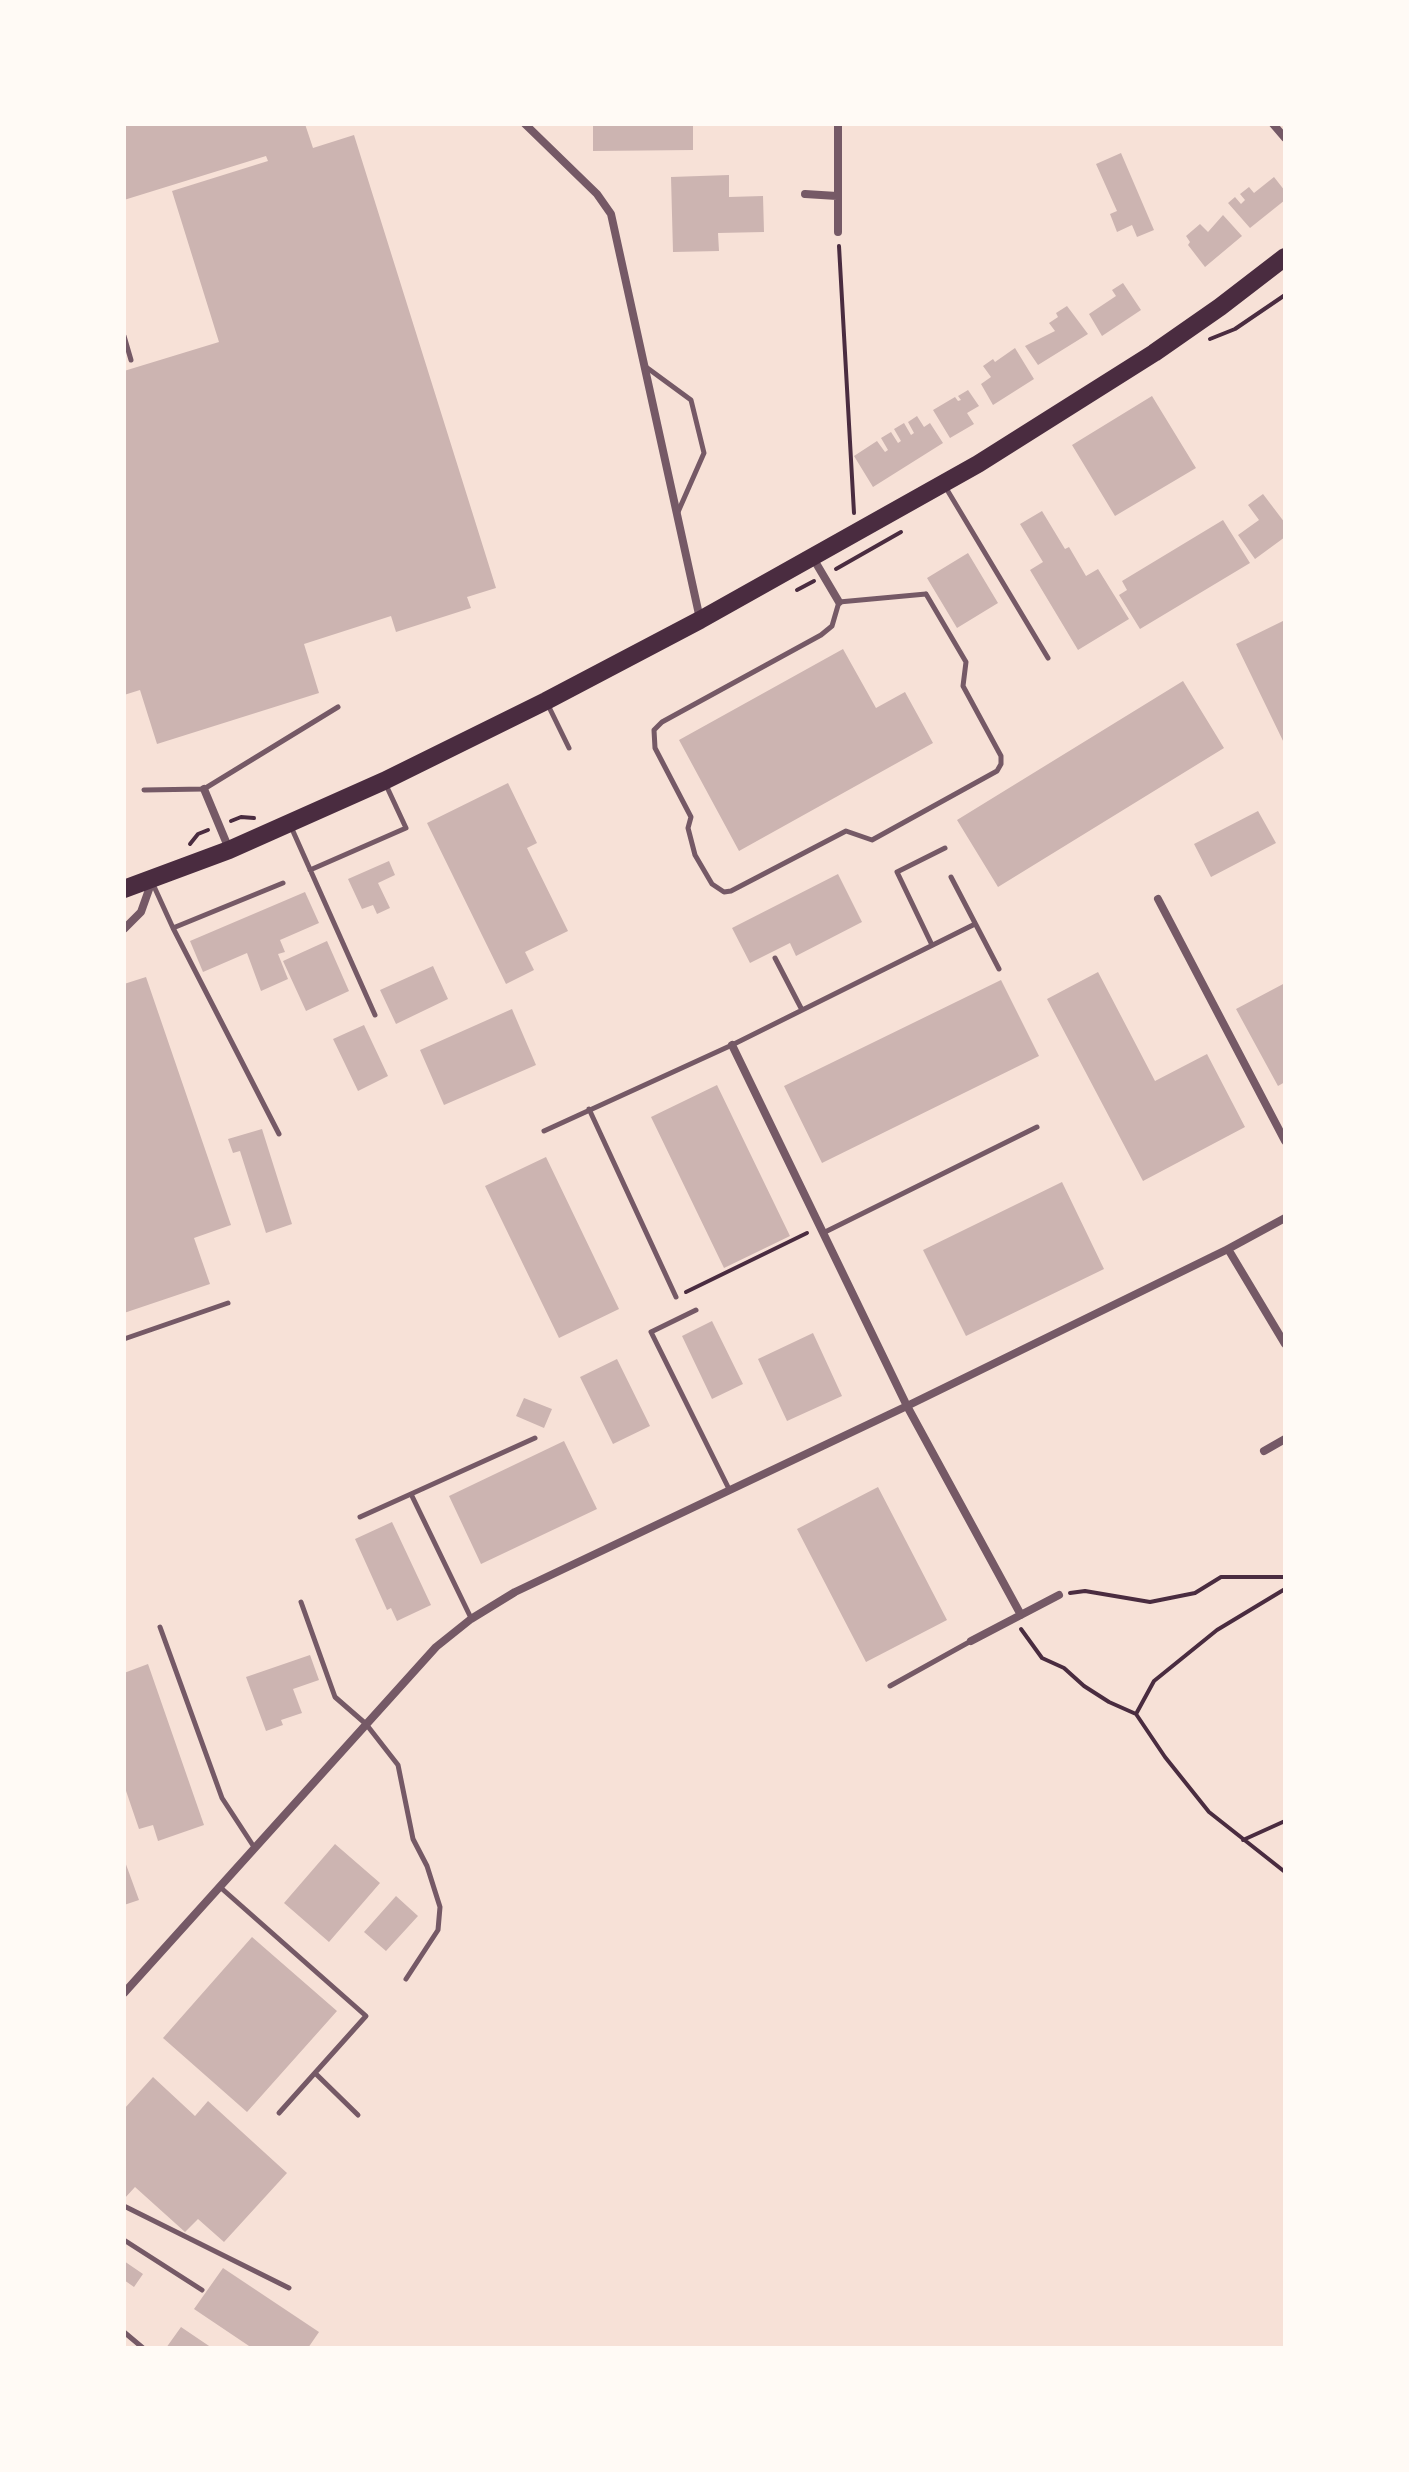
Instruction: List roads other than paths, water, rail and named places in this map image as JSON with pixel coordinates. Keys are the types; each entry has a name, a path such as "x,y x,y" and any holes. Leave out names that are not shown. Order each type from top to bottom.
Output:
{"main road":[{"path":"124,889 229,850 384,781 700,620 943,484 1154,353 1284,262"}],"street":[{"path":"525,124 597,194 611,214 700,620"},
{"path":"838,124 838,232"},
{"path":"1273,124 1285,138"},
{"path":"805,194 837,196"},
{"path":"813,558 839,602"},
{"path":"204,789 229,850"},
{"path":"124,929 141,912 152,881"},
{"path":"1158,899 1285,1141"},
{"path":"732,1045 907,1406 1017,1617"},
{"path":"124,1993 436,1647 471,1619 528,1585 907,1406 1285,1218"},
{"path":"1228,1249 1285,1344"},
{"path":"1264,1451 1285,1439"},
{"path":"971,1641 1059,1595"}],"lane":[{"path":"124,336 131,360"},
{"path":"646,366 691,400 704,453 677,513"},
{"path":"943,484 1048,658"},
{"path":"926,594 966,662 963,686 1001,756 1000,767 986,779 872,840 846,831 724,892 711,883 695,855 688,830 691,817 655,748 654,730 662,722 821,635 832,626 839,602 926,594"},
{"path":"546,701 569,748"},
{"path":"144,790 204,789 338,707"},
{"path":"310,870 406,828 384,781"},
{"path":"290,824 375,1015"},
{"path":"932,945 897,872 945,848"},
{"path":"951,877 999,969"},
{"path":"152,881 279,1134"},
{"path":"173,928 283,883"},
{"path":"544,1131 732,1045 975,924"},
{"path":"775,958 802,1010"},
{"path":"589,1109 676,1297"},
{"path":"821,1230 1037,1127"},
{"path":"124,1339 228,1303"},
{"path":"696,1310 651,1332 729,1489"},
{"path":"360,1517 535,1438"},
{"path":"411,1494 471,1619"},
{"path":"301,1602 335,1697 366,1724 398,1765 410,1829 427,1866 440,1907 438,1930 406,1979"},
{"path":"160,1627 222,1798 254,1848"},
{"path":"890,1686 971,1641"},
{"path":"220,1887 366,2016 279,2113"},
{"path":"315,2073 358,2115"},
{"path":"124,2206 289,2288"},
{"path":"124,2240 202,2290"},
{"path":"124,2332 143,2348"}]}
